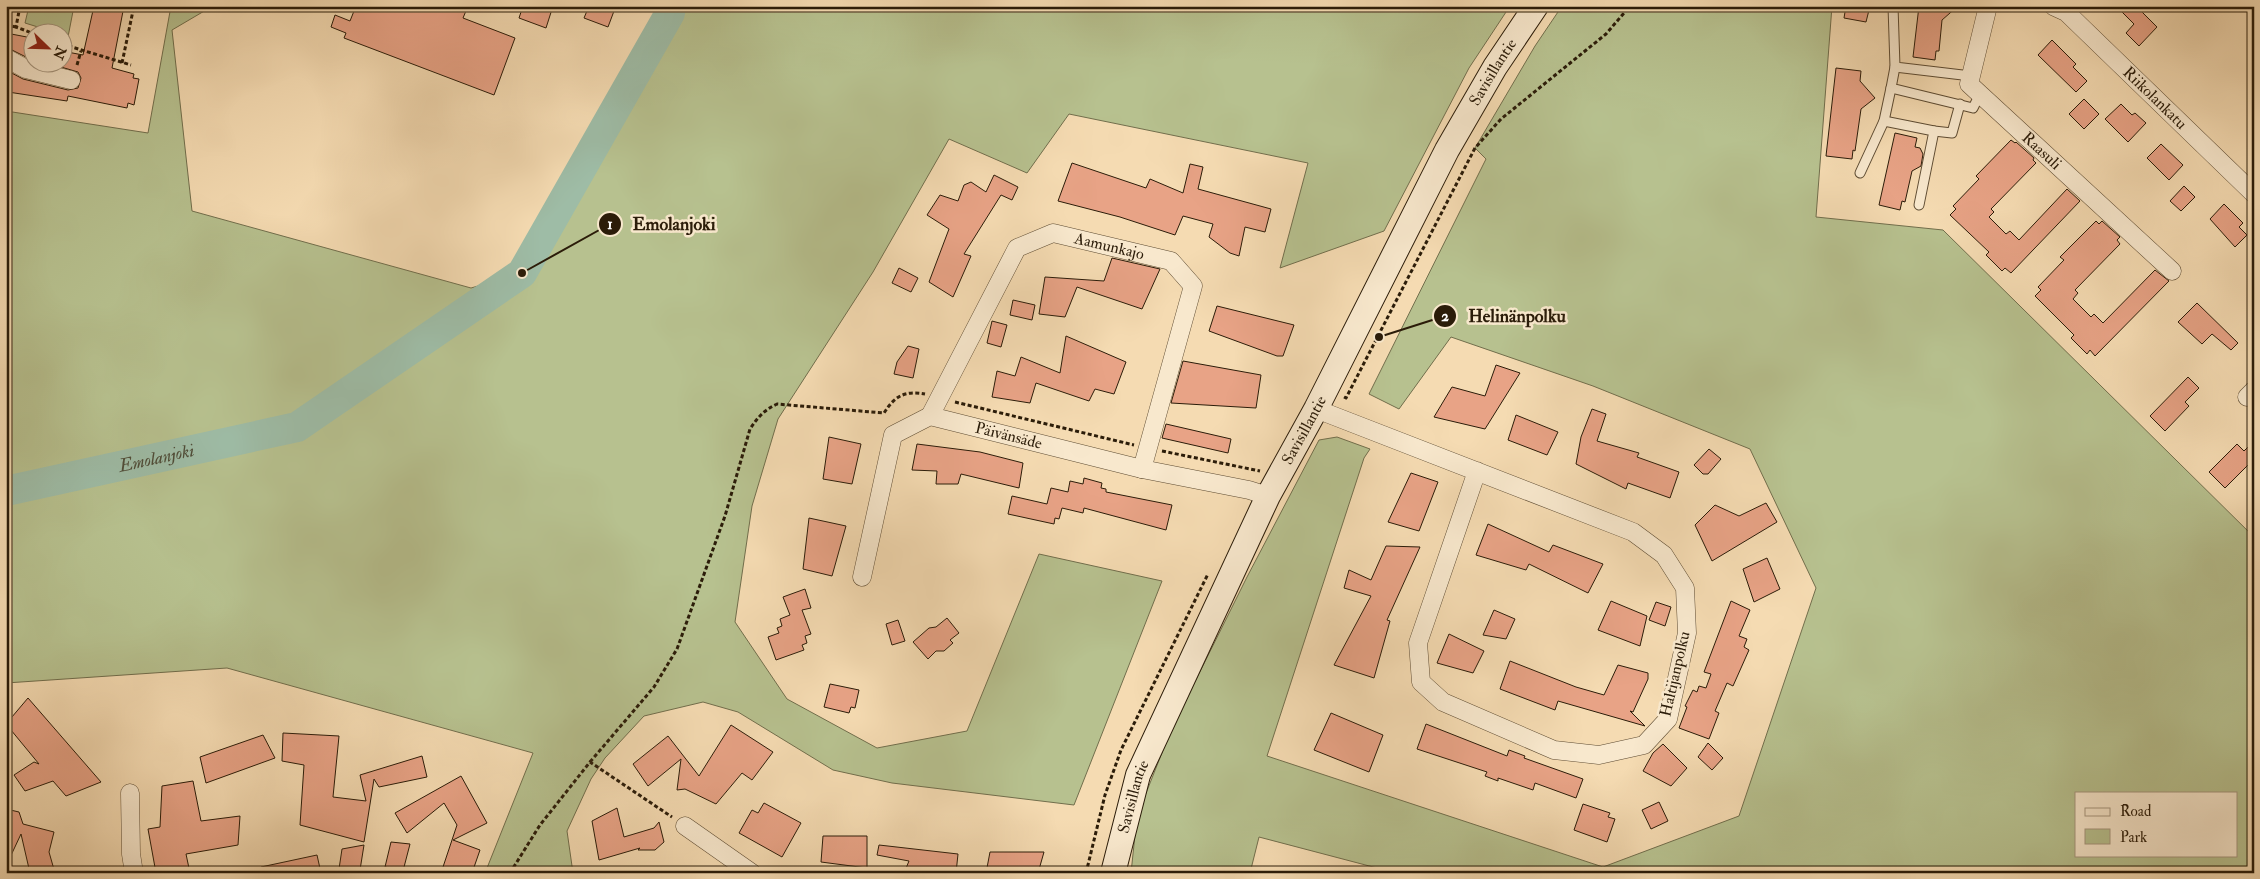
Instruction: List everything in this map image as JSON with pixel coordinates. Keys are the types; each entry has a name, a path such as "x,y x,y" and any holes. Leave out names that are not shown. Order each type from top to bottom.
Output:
{"street":[{"name":"Savisillantie","path":"1113,873 1138,775 1268,496 1316,409 1447,150 1495,67 1536,6"},
{"path":"1972,76 1988,6"},
{"name":"Riikolankatu","path":"2053,6 2066,12 2254,194"},
{"path":"6,58 26,69 71,80"},
{"name":"Raasuli","path":"1972,76 1969,84 2172,272"},
{"name":"Aamunkajo","path":"930,416 1017,248 1053,233 1170,261 1193,286 1142,469"},
{"name":"Haltijanpolku","path":"1316,409 1477,471 1633,532 1664,556 1685,588 1687,633 1668,719 1644,745 1599,755 1554,750 1443,702 1421,682 1418,644 1477,471"},
{"path":"862,577 893,435 930,416"},
{"name":"Päivänsäde","path":"930,416 1142,469 1249,490 1268,496"},
{"path":"130,793 131,854 134,873"},
{"path":"684,826 752,873"}],"lane":[{"path":"1860,173 1884,121 1891,88 1895,66 1893,6"},
{"path":"1895,66 1972,76"},
{"path":"1891,88 1973,108 1980,94"},
{"path":"1884,121 1952,133 1960,104"},
{"path":"1919,205 1934,131"}],"path":[{"path":"16,27 20,6"},
{"path":"122,63 134,6"},
{"path":"1346,398 1475,148 1501,119 1606,34 1630,6"},
{"path":"6,25 22,29"},
{"path":"72,47 131,65"},
{"path":"510,873 540,825 590,762 654,687 677,649 725,516 750,429 765,410 777,404 884,413 893,399 903,395 919,393 1148,448 1260,471"},
{"path":"590,762 684,826"}],"green space":[{"path":"29,6 74,6 71,22 25,22"},
{"path":"171,6 204,6 206,10 172,30 192,211 471,288 523,273 670,13 671,6 1510,6 1469,68 1384,231 1280,268 1308,163 1069,114 1027,173 949,139 873,272 778,419 752,506 735,622 787,699 877,748 967,731 1039,554 1162,581 1074,805 892,783 833,770 738,712 703,702 644,716 605,758 591,779 567,831 573,873 485,873 533,753 227,668 6,683 6,111 148,133"},
{"path":"1562,6 1832,6 1816,217 1943,230 2254,537 2254,873 1396,873 1259,837 1250,873 1131,873 1137,816 1171,730 1247,577 1319,440 1337,437 1370,449 1364,458 1267,756 1603,867 1739,816 1816,588 1750,449 1593,386 1451,337 1399,409 1369,394 1486,159 1475,148 1535,46"}],"building":[{"path":"94,6 124,6 112,68 134,74 133,78 139,79 134,105 128,103 127,108 68,96 67,101 8,92 10,85 6,84 6,70 23,79 68,90 78,88 81,78 78,72 72,70 72,53 83,55"},
{"path":"356,6 468,6 463,18 515,38 494,95 344,38 346,33 331,27 335,15 350,21"},
{"path":"523,6 553,6 546,28 519,18"},
{"path":"589,6 602,6 614,11 608,27 584,18"},
{"path":"1846,6 1870,6 1866,22 1844,18"},
{"path":"1919,6 1958,6 1942,20 1939,51 1936,51 1935,60 1913,57"},
{"path":"2116,6 2136,6 2157,27 2139,46 2126,33 2134,24"},
{"path":"6,33 22,36 22,55 6,47"},
{"path":"2052,40 2076,64 2073,67 2087,81 2076,92 2038,55"},
{"path":"1836,68 1861,71 1860,81 1875,98 1861,109 1855,151 1853,150 1852,159 1826,156"},
{"path":"2084,99 2099,114 2084,129 2069,114"},
{"path":"2121,104 2132,115 2135,113 2146,123 2128,142 2105,119"},
{"path":"1895,133 1917,138 1915,147 1920,148 1923,154 1921,166 1912,171 1905,202 1902,201 1900,210 1879,205"},
{"path":"2011,140 2016,142 2034,158 2033,160 2036,163 1991,209 1994,212 1989,217 2006,234 2010,231 2019,240 2067,189 2080,201 2011,273 2005,268 2002,271 1986,255 1989,252 1950,215 1956,209 1953,206 1979,179 1976,176"},
{"path":"2161,144 2183,165 2169,180 2147,158"},
{"path":"1072,163 1146,188 1150,179 1183,193 1190,164 1203,167 1198,189 1271,209 1265,232 1245,227 1239,256 1230,253 1209,237 1213,224 1183,216 1175,235 1120,217 1058,201"},
{"path":"994,175 1018,187 1012,200 1001,195 964,254 971,256 953,297 929,282 949,229 927,215 940,195 958,201 964,185 971,182 986,192"},
{"path":"2184,186 2195,197 2181,211 2170,201"},
{"path":"2224,204 2243,223 2239,227 2247,235 2235,247 2210,219"},
{"path":"2096,221 2099,224 2102,221 2120,237 2117,240 2120,244 2075,290 2078,293 2073,299 2091,317 2094,314 2103,323 2155,270 2169,281 2095,356 2090,350 2087,354 2071,338 2074,335 2035,296 2041,290 2038,287 2064,260 2060,257"},
{"path":"1112,258 1160,269 1142,309 1077,287 1065,317 1039,314 1045,277 1104,281"},
{"path":"899,268 918,278 911,292 892,283"},
{"path":"1013,300 1035,305 1032,320 1010,315"},
{"path":"2197,303 2238,343 2231,350 2212,334 2202,344 2178,322"},
{"path":"1217,306 1294,325 1283,356 1277,356 1209,331"},
{"path":"992,321 1007,325 1001,347 987,343"},
{"path":"1066,336 1126,362 1114,394 1095,389 1089,401 1036,383 1030,403 992,397 997,371 1015,376 1021,357 1060,373"},
{"path":"908,346 919,349 913,378 894,374 897,362"},
{"path":"1183,361 1261,375 1256,408 1171,403"},
{"path":"1496,365 1520,373 1485,429 1434,417 1452,387 1485,396"},
{"path":"2188,377 2199,388 2185,402 2189,406 2165,431 2150,416"},
{"path":"1592,409 1606,414 1597,441 1639,453 1637,457 1679,472 1670,498 1628,483 1626,489 1576,464 1581,437"},
{"path":"1516,415 1558,432 1547,455 1508,440"},
{"path":"1166,424 1231,439 1228,453 1162,438"},
{"path":"829,437 861,444 852,484 823,479"},
{"path":"2254,441 2254,459 2225,488 2209,472 2237,444 2244,451"},
{"path":"917,444 980,452 1023,463 1019,488 961,474 958,484 936,484 937,471 912,470"},
{"path":"1709,449 1721,459 1708,474 1703,474 1694,465"},
{"path":"1411,473 1438,482 1419,531 1388,522"},
{"path":"1084,478 1102,483 1101,488 1106,489 1106,492 1172,505 1166,530 1084,508 1083,513 1062,508 1059,519 1055,518 1054,524 1008,514 1012,496 1047,504 1051,488 1068,492 1070,481 1083,484"},
{"path":"1766,503 1777,522 1712,561 1695,525 1715,505 1739,516"},
{"path":"809,518 846,526 832,576 803,569"},
{"path":"1488,524 1549,552 1553,545 1603,564 1588,593 1529,564 1526,570 1476,555"},
{"path":"1386,546 1420,547 1387,620 1390,621 1374,678 1334,665 1371,596 1344,588 1349,570 1371,580"},
{"path":"1767,558 1780,589 1754,602 1743,569"},
{"path":"805,589 811,608 802,610 811,634 805,636 807,643 802,645 804,650 776,660 768,637 779,633 777,628 782,626 780,619 790,615 783,597"},
{"path":"1611,601 1647,616 1640,646 1598,630"},
{"path":"1731,601 1750,610 1739,636 1747,639 1744,647 1749,650 1733,686 1727,683 1715,711 1719,713 1709,739 1679,728 1687,707 1685,706 1693,690 1697,692 1699,686 1706,688 1711,674 1704,672"},
{"path":"1656,602 1671,607 1665,626 1649,620"},
{"path":"1494,610 1515,619 1506,639 1483,635"},
{"path":"947,618 959,633 950,640 953,643 944,651 936,651 928,659 913,642 929,628 936,627"},
{"path":"898,620 905,641 892,645 886,624"},
{"path":"1449,634 1484,651 1473,673 1437,663"},
{"path":"1510,661 1576,687 1604,695 1618,665 1648,673 1648,679 1633,712 1630,711 1645,726 1558,701 1555,710 1500,689"},
{"path":"830,684 859,690 855,708 851,707 849,713 824,707"},
{"path":"28,698 101,782 66,796 53,781 25,791 14,775 34,762 39,764 6,724"},
{"path":"1331,713 1383,735 1369,772 1314,750"},
{"path":"1426,724 1507,756 1509,750 1525,756 1524,758 1583,779 1576,798 1535,783 1533,790 1498,778 1498,781 1485,776 1487,772 1417,749"},
{"path":"731,725 773,752 752,780 742,773 716,804 685,789 677,790 681,759 648,786 633,764 668,736 699,776"},
{"path":"283,733 339,736 333,797 366,801 360,775 422,756 427,777 379,787 374,779 364,842 300,825 304,765 282,761"},
{"path":"263,735 275,758 206,783 200,757"},
{"path":"1708,743 1723,758 1712,770 1698,757"},
{"path":"1663,744 1687,768 1671,786 1643,771 1653,753"},
{"path":"461,776 487,823 453,840 480,850 472,873 441,873 457,825 444,803 407,833 395,813"},
{"path":"193,781 201,821 240,816 238,845 186,854 190,873 156,873 148,829 160,827 162,786"},
{"path":"1659,802 1668,821 1651,829 1642,810"},
{"path":"764,803 801,823 782,857 739,833 752,810 758,813"},
{"path":"1583,804 1610,813 1608,817 1615,819 1607,842 1574,830"},
{"path":"617,808 624,837 654,828 659,822 664,842 655,850 638,850 640,848 599,860 592,821"},
{"path":"6,809 19,812 23,824 54,832 49,852 55,873 30,873 21,834 6,866"},
{"path":"823,836 867,836 867,868 821,862"},
{"path":"391,842 410,844 403,871 385,867"},
{"path":"364,845 360,870 339,869 342,849"},
{"path":"879,845 958,854 956,873 904,873 909,861 877,855"},
{"path":"990,852 1044,852 1038,873 986,873"},
{"path":"317,855 321,873 261,873 261,867"}],"waterway":[{"name":"Emolanjoki","path":"6,491 297,427 522,273 670,13 671,6"}],"place":[{"name":"Emolanjoki","path":"522,273"},
{"name":"Helinänpolku","path":"1379,337"}]}
